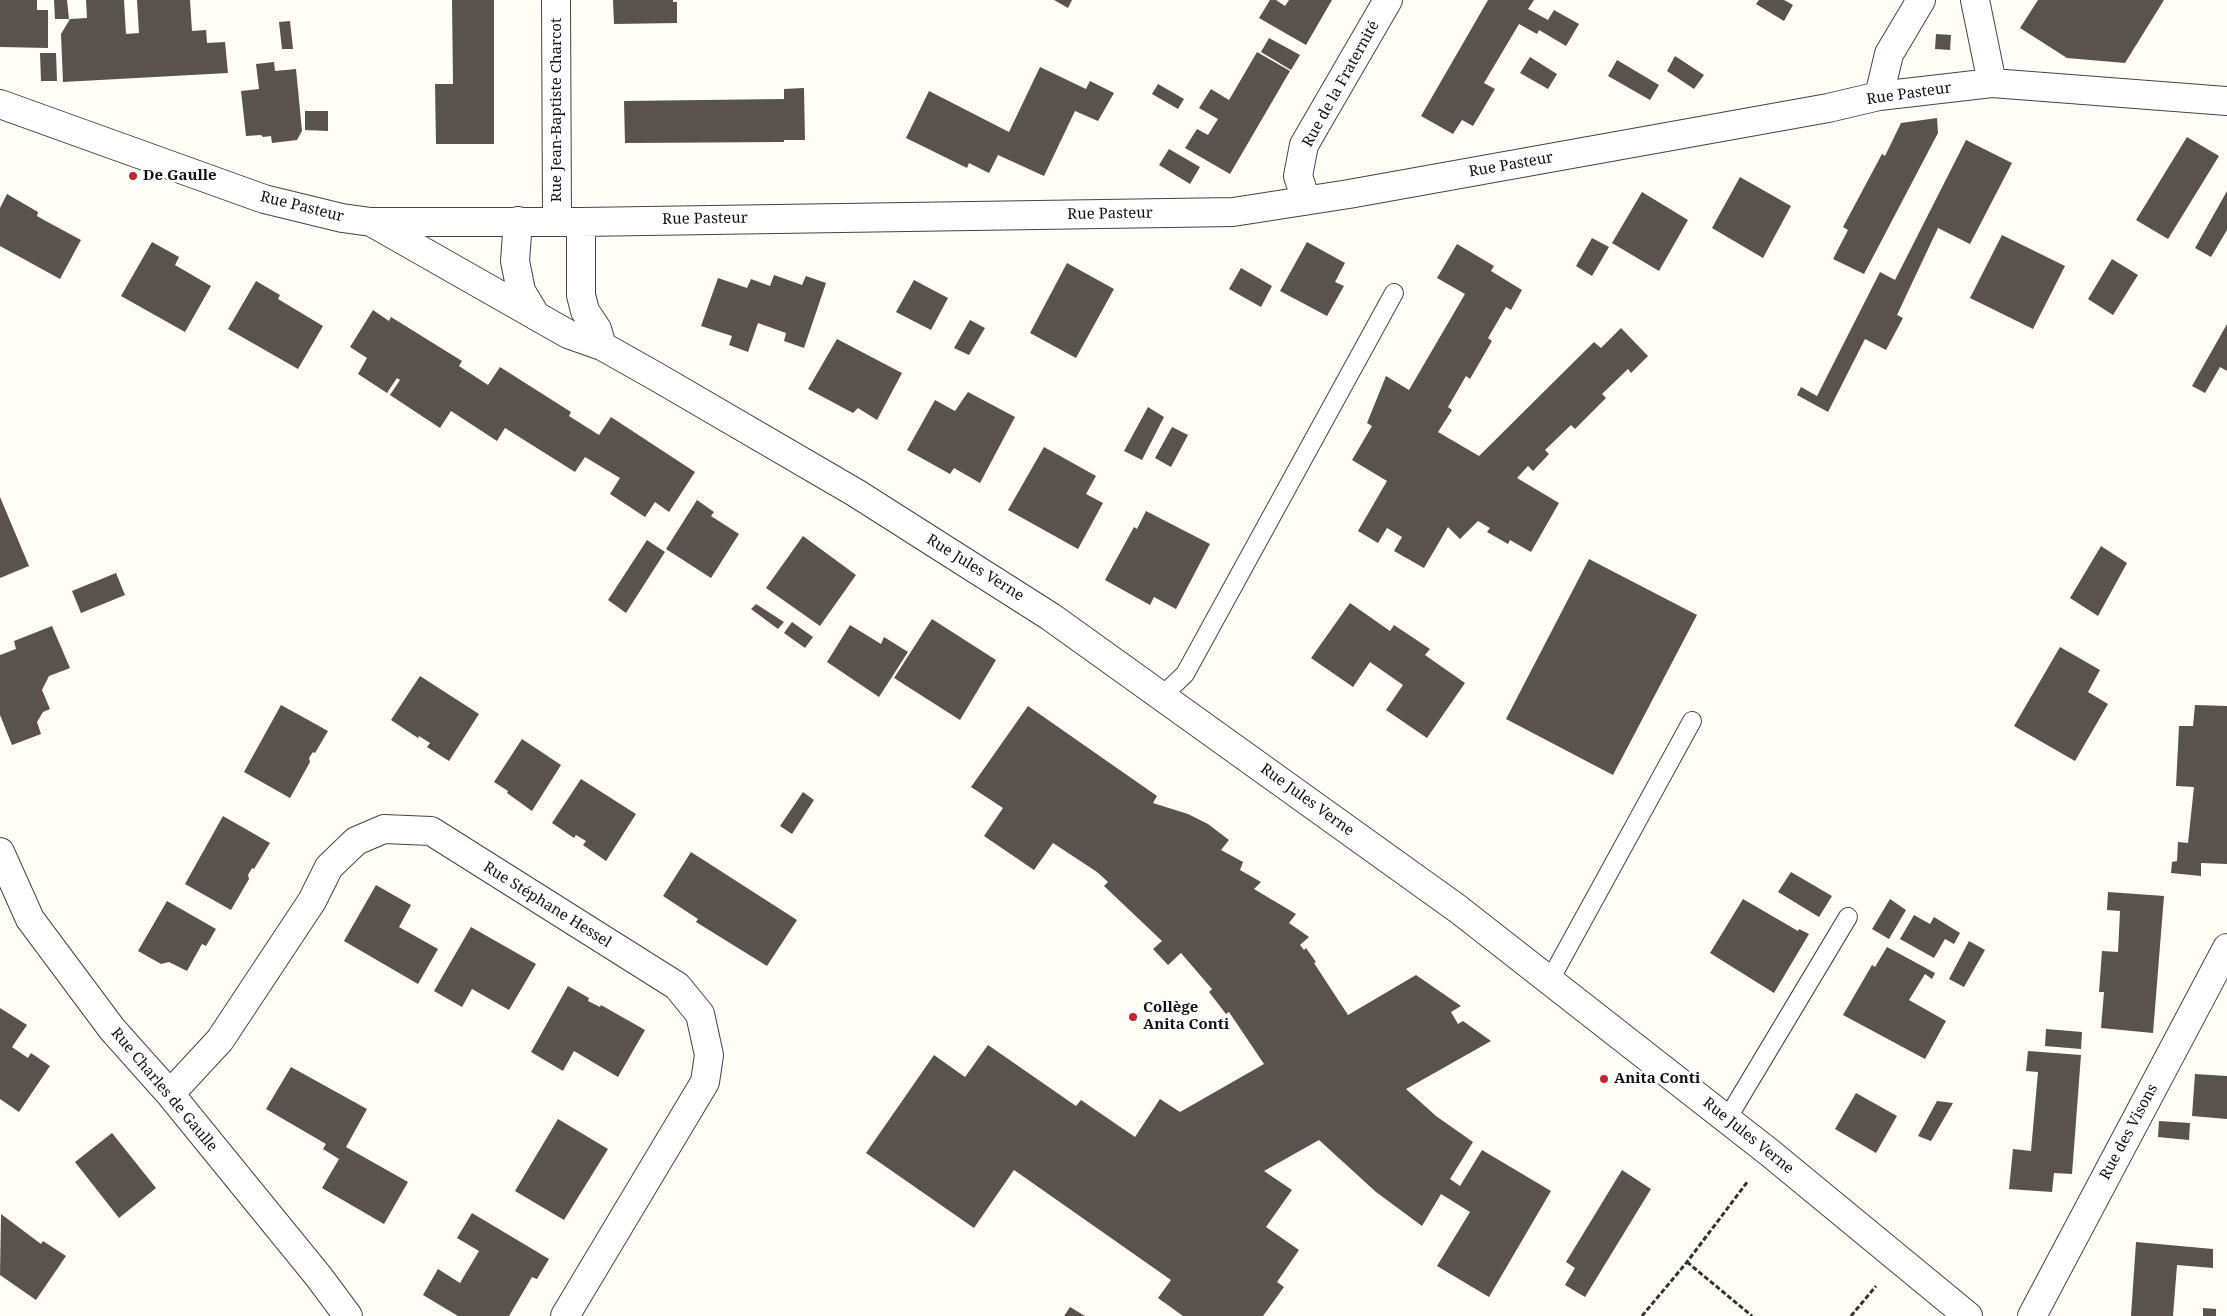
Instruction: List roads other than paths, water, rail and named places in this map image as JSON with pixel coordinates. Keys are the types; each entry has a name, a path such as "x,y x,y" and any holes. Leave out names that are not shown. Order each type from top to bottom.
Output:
{"street":[{"name":"Rue Jean-Baptiste Charcot","path":"556,0 569,221"},
{"name":"Rue de la Fraternité","path":"1306,200 1298,176 1304,145 1388,0"},
{"path":"1879,96 1889,54 1921,0"},
{"path":"1975,0 1992,83"},
{"name":"Rue Pasteur","path":"0,104 264,199 342,218 371,222 1233,212 1349,194 1828,108 1879,96 1992,83 2227,101"},
{"name":"Rue Jules Verne","path":"518,221 515,261 521,291 536,316 568,334 602,346 856,493 1052,617 1458,909 1770,1153 1968,1316"},
{"path":"569,221 581,296 585,310 597,329 602,346"},
{"path":"371,222 536,316"},
{"name":"Rue Stéphane Hessel","path":"170,1094 220,1040 312,901 329,867 356,841 384,829 431,831 677,986 700,1014 709,1055 705,1082 565,1316"},
{"name":"Rue Charles de Gaulle","path":"0,852 30,919 112,1029 170,1094 319,1277 348,1316"},
{"name":"Rue des Visons","path":"2032,1316 2220,975 2227,948"}],"lane":[{"path":"1162,696 1185,674 1394,293"},
{"path":"1550,980 1692,721"},
{"path":"1727,1119 1848,916"}],"place":[{"name":"De Gaulle","path":"133,176"},
{"name":"Collège Anita Conti","path":"1133,1017"},
{"name":"Anita Conti","path":"1604,1079"}]}
